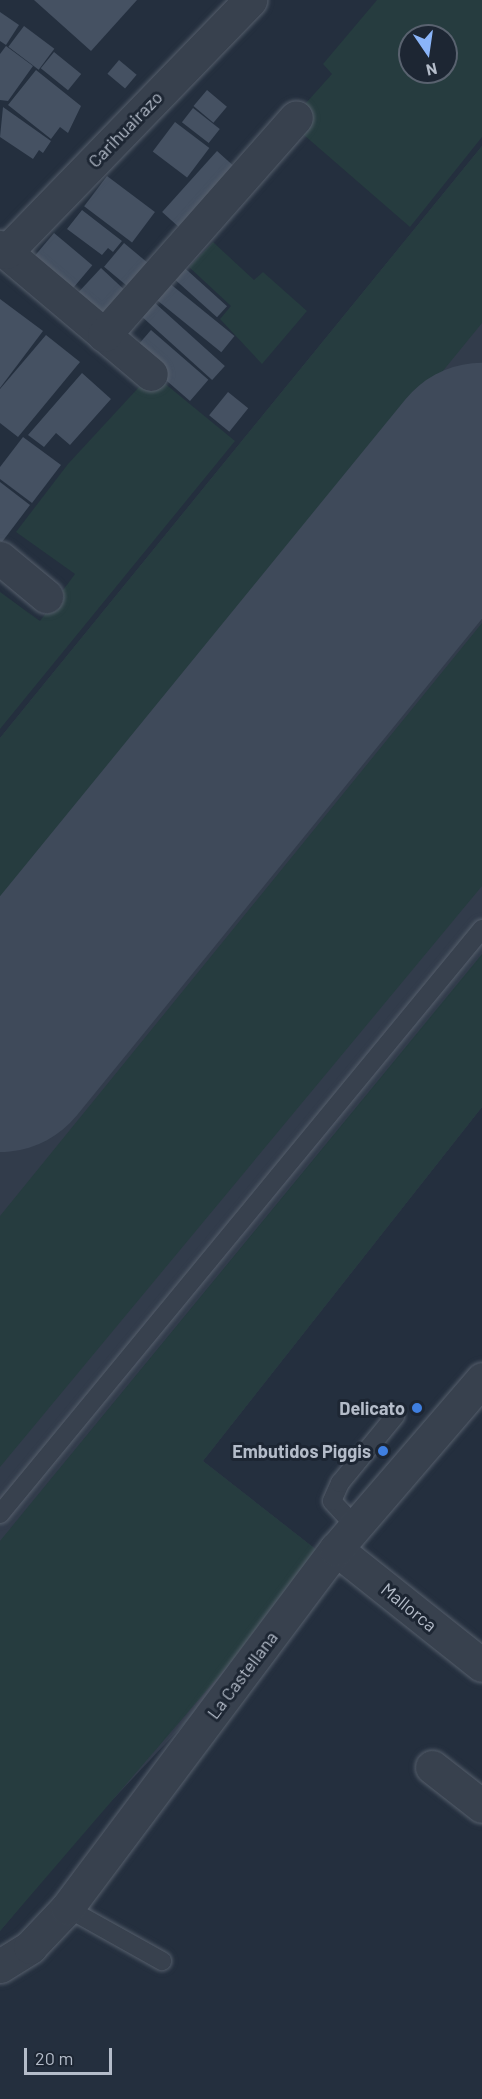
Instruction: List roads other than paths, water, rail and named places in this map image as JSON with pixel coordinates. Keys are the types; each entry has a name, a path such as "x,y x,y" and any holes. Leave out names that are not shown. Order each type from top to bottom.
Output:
{"street":[{"name":"Carihuairazo","path":"3,249 250,0"},
{"path":"104,335 296,117"},
{"path":"3,249 151,374"},
{"path":"0,558 46,596"},
{"name":"La Castellana","path":"0,1966 30,1947 67,1908 346,1538 482,1379"},
{"name":"Mallorca","path":"346,1538 482,1665"},
{"path":"432,1767 482,1806"}],"lane":[{"path":"0,1514 482,929"},
{"path":"346,1538 332,1501 340,1483 395,1416"},
{"path":"67,1908 162,1961"}],"place":[{"name":"Delicato","path":"417,1408"},
{"name":"Embutidos Piggis","path":"383,1451"}]}
